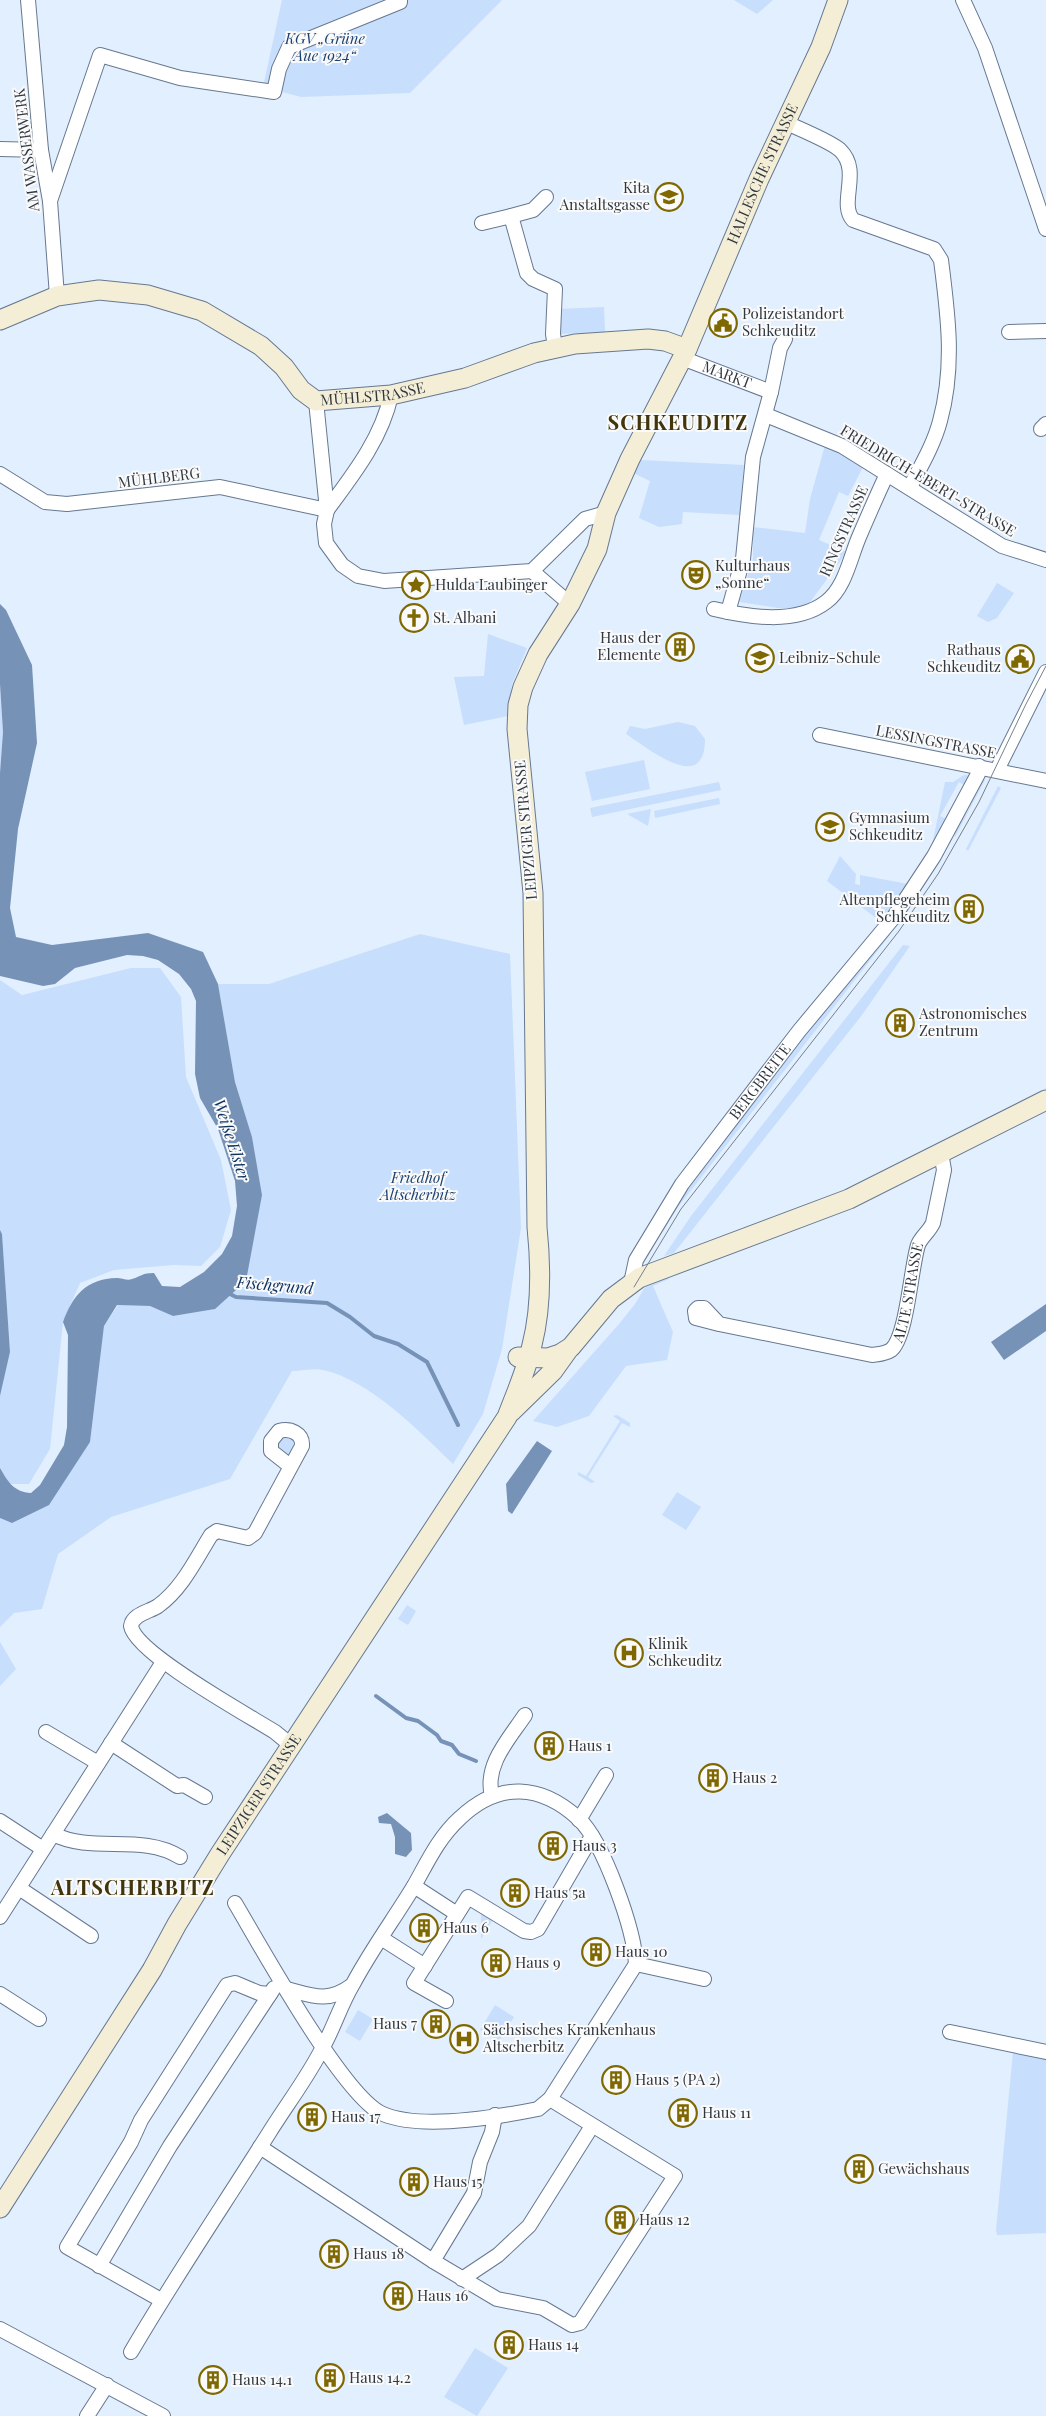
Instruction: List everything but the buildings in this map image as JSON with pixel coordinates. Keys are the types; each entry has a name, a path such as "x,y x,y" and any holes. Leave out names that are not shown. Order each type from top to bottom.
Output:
{"street":[{"name":"AM WASSERWERK","path":"28,0 41,150 50,200 57,296"},
{"path":"50,200 100,55 180,78 274,92 279,69 288,47 400,2 400,0"},
{"name":"HALLESCHE STRASSE","path":"684,354 785,122 822,47 838,0"},
{"path":"964,0 972,23 985,48 1046,229"},
{"path":"785,122 834,146 845,157 850,177 849,216 853,220 934,249 941,260 950,342 948,379 940,421 930,449 910,487"},
{"path":"0,149 41,150"},
{"path":"482,223 533,210 546,197"},
{"path":"511,216 530,277 555,289 553,334 555,347"},
{"name":"MÜHLSTRASSE","path":"0,320 57,296 99,290 148,295 202,311 261,346 284,367 301,390 316,401 391,395 465,378 555,347 648,339 665,341 684,354"},
{"path":"1009,332 1046,331"},
{"name":"MARKT","path":"721,610 743,559 752,467 766,415 780,348 785,339"},
{"name":"MARKT","path":"684,354 771,392"},
{"name":"LEIPZIGER STRASSE","path":"507,1417 522,1357 535,1331 539,1298 540,1264 536,1227 533,894 517,729 523,687 538,654 570,604 596,549 606,513 630,459 684,354"},
{"path":"391,395 386,417 365,456 328,510 324,524 326,543 342,565 358,576 384,581 532,570 585,519 606,513"},
{"path":"316,401 328,510"},
{"name":"FRIEDRICH-EBERT-STRASSE","path":"766,415 842,446 1002,546 1046,560"},
{"name":"MÜHLBERG","path":"0,474 45,502 67,504 220,487 328,510"},
{"name":"RINGSTRASSE","path":"721,610 750,616 791,616 810,611 827,601 843,580 887,474"},
{"path":"532,570 570,604"},
{"path":"997,770 1046,672"},
{"name":"LESSINGSTRASSE","path":"820,735 1046,780"},
{"name":"BERGBREITE","path":"631,1283 636,1260 682,1184 800,1031 894,917 934,856 978,774 979,766"},
{"path":"522,1357 554,1357 571,1347 611,1299 631,1283 647,1274 849,1199 1046,1100"},
{"name":"ALTE STRASSE","path":"719,1324 872,1355 882,1354 891,1350 901,1331 918,1245 933,1223 944,1170 941,1153"},
{"name":"LEIPZIGER STRASSE","path":"522,1357 536,1227"},
{"name":"LEIPZIGER STRASSE","path":"0,2208 147,1978 177,1924 220,1854 476,1462 507,1417 544,1379 571,1347"},
{"path":"516,1377 529,1380 544,1379"},
{"name":"LEIPZIGER STRASSE","path":"476,1462 516,1377"},
{"path":"290,1466 255,1533 248,1538 217,1531 211,1535 179,1586 158,1605 135,1618 131,1626 136,1637 163,1662 275,1732 292,1746"},
{"path":"0,1918 163,1662"},
{"path":"492,1796 489,1784 491,1770 525,1715"},
{"path":"46,1732 98,1763"},
{"path":"111,1743 177,1786 184,1785 205,1797"},
{"path":"580,1820 606,1775"},
{"path":"131,2352 161,2300 323,2047 352,1986 414,1886 436,1845 460,1817 492,1796 514,1790 530,1791 548,1798 580,1820 592,1836 616,1886 635,1951 636,1964 550,2099 538,2109 418,2122 381,2113 359,2094 323,2047 235,1903"},
{"path":"0,1822 43,1849"},
{"path":"53,1834 65,1840 80,1842 158,1846 180,1858"},
{"path":"446,2001 414,1983 468,1897 524,1931 531,1932 538,1929 592,1836"},
{"path":"414,1886 458,1914"},
{"path":"19,1888 91,1936"},
{"path":"381,1938 425,1966"},
{"path":"636,1964 704,1979"},
{"path":"161,2300 67,2247 131,2142 141,2120 227,1985 235,1983 259,1993 270,1994"},
{"path":"283,1984 327,1997 339,1995 352,1986"},
{"path":"99,2266 188,2118 270,1994 283,1984"},
{"path":"0,1994 39,2019"},
{"path":"950,2032 1046,2052"},
{"path":"260,2147 462,2279 497,2299 533,2305 572,2325 580,2323 675,2176 550,2099"},
{"path":"434,2261 474,2193 480,2162 492,2132 495,2115"},
{"path":"462,2279 498,2255 529,2226 592,2126"},
{"path":"0,2329 163,2416"},
{"path":"87,2416 107,2385"}],"green space":[{"name":"KGV „Grüne Aue 1924“","path":"282,0 502,0 410,93 301,97 263,87"},
{"path":"734,0 773,0 757,14"},
{"path":"604,307 605,332 560,334 559,309"},
{"path":"825,445 863,467 848,496 839,492 819,540 847,552 805,609 778,608 739,602 753,559 753,527 805,533 810,499"},
{"path":"641,460 744,465 740,515 683,512 682,524 659,527 639,518 650,481 631,472"},
{"path":"997,583 1014,593 997,618 988,622 977,616"},
{"path":"488,634 527,648 512,684 508,716 464,725 454,677 484,676"},
{"path":"0,684 3,732 0,773"},
{"path":"678,722 695,726 705,739 703,756 696,764 686,766 674,763 661,757 626,734 630,726 645,729"},
{"path":"644,760 650,789 592,801 585,772"},
{"path":"964,775 972,776 966,786 959,782 940,816 948,820 931,850 945,782 953,782"},
{"path":"983,779 985,780 955,837 954,831 962,813 966,814 979,789 976,787"},
{"path":"719,782 721,790 592,817 590,808"},
{"path":"998,786 1001,788 968,851 966,849"},
{"path":"719,798 720,804 655,818 654,811"},
{"path":"651,809 648,826 627,814"},
{"path":"840,856 856,874 855,884 860,885 860,875 908,884 884,924 827,881"},
{"name":"Friedhof Altscherbitz","path":"420,934 510,954 521,1228 502,1349 483,1414 453,1464 410,1423 358,1384 323,1370 292,1371 230,1479 111,1517 58,1554 42,1609 14,1613 0,1627 0,1518 12,1523 90,1442 104,1326 118,1305 150,1306 173,1316 215,1309 262,1195 252,1137 235,1082 218,984 269,984"},
{"path":"888,934 890,935 678,1207 642,1264 639,1261 701,1165 856,969"},
{"path":"903,945 910,946 862,1015 674,1253 664,1256 691,1216"},
{"path":"131,968 160,968 181,997 186,1077 221,1160 231,1210 220,1247 201,1266 174,1265 114,1270 80,1283 63,1322 50,1449 29,1484 8,1484 0,1468 0,1396 10,1352 2,1234 0,1230 0,980 22,995"},
{"path":"667,1273 669,1279 653,1286 673,1332 667,1360 626,1366 589,1416 557,1427 533,1421 619,1324 635,1304 649,1280"},
{"path":"617,1415 630,1423 630,1427 622,1423 588,1477 595,1482 591,1483 578,1475 578,1472 586,1476 620,1421 613,1416"},
{"path":"289,1434 294,1445 289,1457 278,1451 276,1437"},
{"path":"677,1492 701,1507 686,1530 662,1515"},
{"path":"407,1605 416,1611 408,1625 398,1619"},
{"path":"0,1642 16,1669 0,1686"},
{"path":"481,1910 494,1918 481,1939"},
{"path":"495,2005 514,2017 499,2041 480,2030"},
{"path":"358,2010 373,2019 360,2041 345,2032"},
{"path":"1013,2052 1046,2059 1046,2233 997,2235 996,2230"},
{"path":"475,2348 508,2368 477,2416 444,2397"}],"water":[{"name":"Weiße Elster","path":"0,604 6,610 32,665 37,743 18,829 10,908 16,937 52,945 148,933 203,952 218,984 235,1082 252,1137 262,1195 246,1281 215,1309 173,1316 150,1306 117,1305 104,1326 90,1442 49,1505 12,1523 0,1518 0,1468 12,1485 20,1491 31,1493 40,1485 64,1445 67,1427 68,1335 63,1322 76,1296 89,1285 106,1279 130,1280 150,1273 154,1273 162,1286 180,1287 204,1272 222,1254 232,1236 237,1206 235,1181 218,1129 200,1098 195,1074 196,1001 191,989 179,974 158,960 143,956 127,955 75,968 55,984 43,986 0,976 0,773 3,732 0,684"},
{"path":"0,1230 2,1234 10,1352 0,1396"},
{"path":"1046,1304 1046,1331 1004,1360 991,1342"},
{"path":"537,1441 552,1451 512,1514 508,1511 506,1484"},
{"path":"387,1813 411,1833 412,1850 406,1857 395,1854 395,1837 391,1824 379,1823 378,1817"}],"waterway":[{"name":"Fischgrund","path":"228,1293 236,1297 327,1303 350,1317 374,1336 398,1344 427,1362 458,1425"},
{"path":"376,1696 406,1718 418,1721 437,1735 441,1741 452,1745 459,1754 476,1761"}],"tram line":[{"path":"634,1287 681,1209 899,931 938,874 979,802 1046,666"}],"place":[{"name":"Kita Anstaltsgasse","path":"669,197"},
{"name":"Polizeistandort Schkeuditz","path":"723,323"},
{"name":"Kulturhaus „Sonne“","path":"696,575"},
{"name":"Hulda Laubinger","path":"416,585"},
{"name":"St. Albani","path":"414,618"},
{"name":"Haus der Elemente","path":"680,647"},
{"name":"Leibniz-Schule","path":"760,658"},
{"name":"Rathaus Schkeuditz","path":"1020,659"},
{"name":"Gymnasium Schkeuditz","path":"830,827"},
{"name":"Altenpflegeheim Schkeuditz","path":"969,909"},
{"name":"Astronomisches Zentrum","path":"900,1023"},
{"name":"Klinik Schkeuditz","path":"629,1653"},
{"name":"Haus 1","path":"549,1746"},
{"name":"Haus 2","path":"713,1778"},
{"name":"Haus 3","path":"553,1846"},
{"name":"Haus 5a","path":"515,1893"},
{"name":"Haus 6","path":"424,1928"},
{"name":"Haus 10","path":"596,1952"},
{"name":"Haus 9","path":"496,1963"},
{"name":"Haus 7","path":"436,2024"},
{"name":"Sächsisches Krankenhaus Altscherbitz","path":"464,2039"},
{"name":"Haus 5 (PA 2)","path":"616,2080"},
{"name":"Haus 11","path":"683,2113"},
{"name":"Haus 17","path":"312,2117"},
{"name":"Gewächshaus","path":"859,2169"},
{"name":"Haus 15","path":"414,2182"},
{"name":"Haus 12","path":"620,2220"},
{"name":"Haus 18","path":"334,2254"},
{"name":"Haus 16","path":"398,2296"},
{"name":"Haus 14","path":"509,2345"},
{"name":"Haus 14.2","path":"330,2378"},
{"name":"Haus 14.1","path":"213,2380"}],"district":[{"name":"SCHKEUDITZ","path":"678,423"},
{"name":"ALTSCHERBITZ","path":"133,1888"}]}
